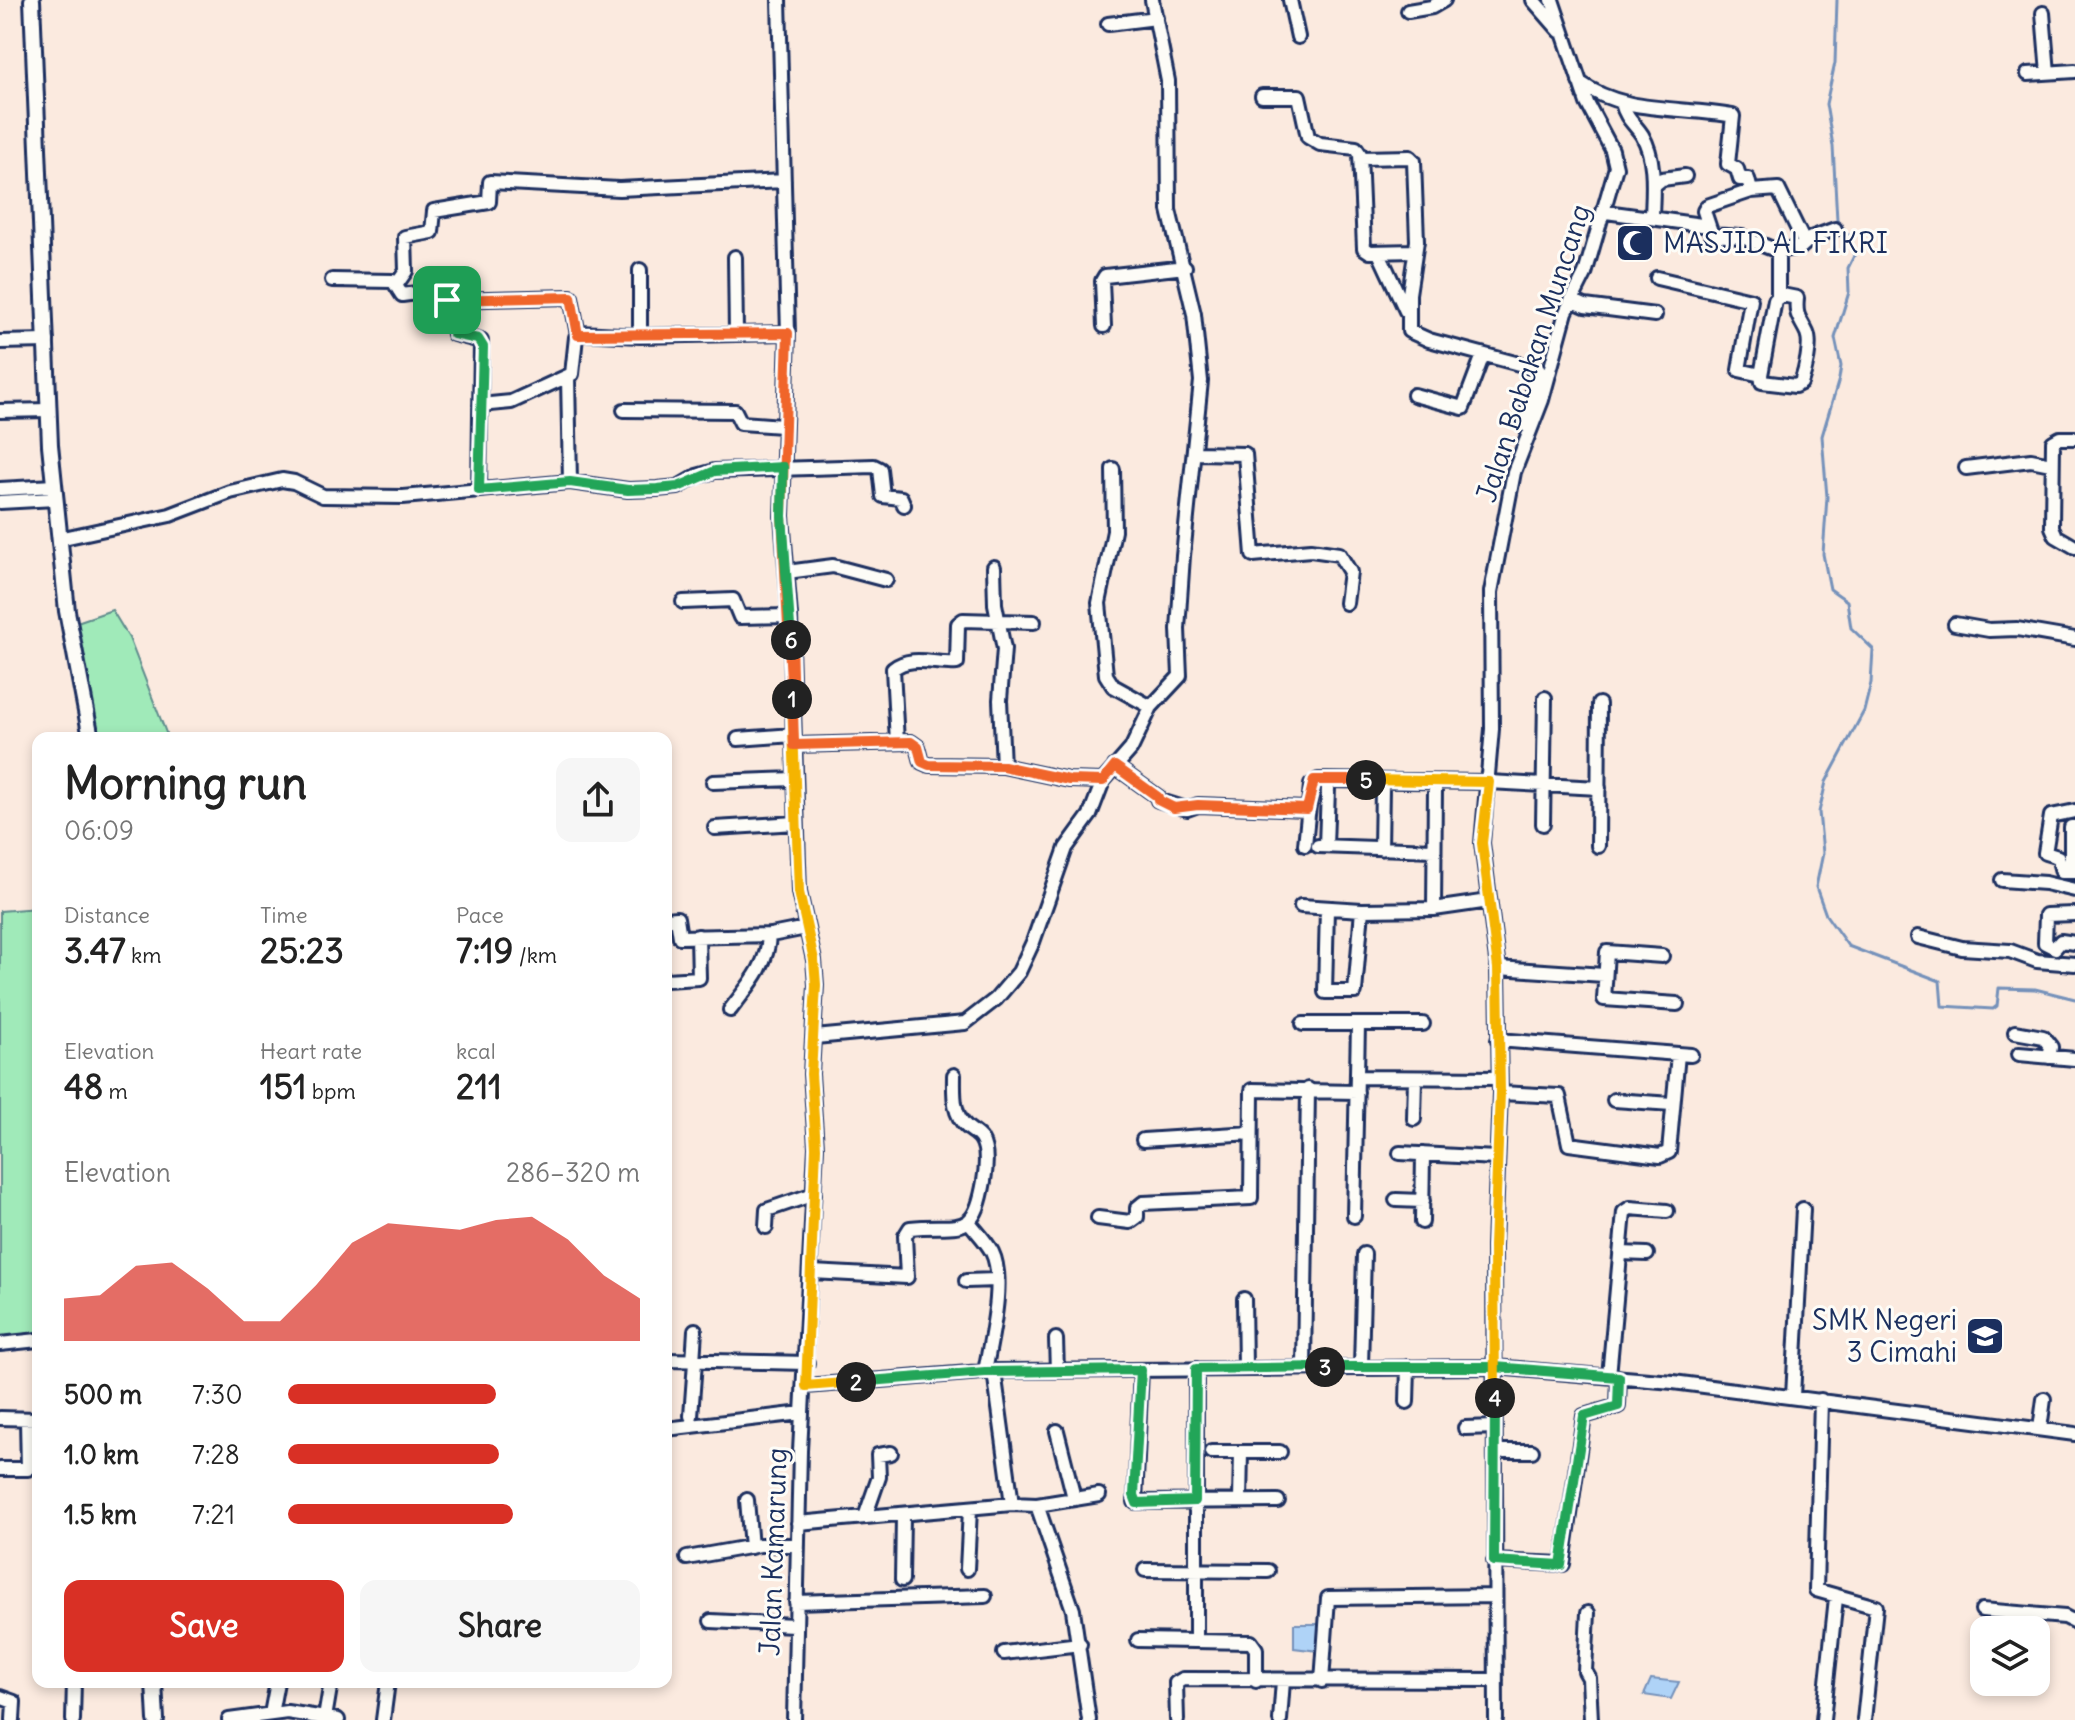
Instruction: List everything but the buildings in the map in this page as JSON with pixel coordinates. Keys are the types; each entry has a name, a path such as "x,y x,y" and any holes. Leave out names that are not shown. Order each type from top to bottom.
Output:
{"main road":[{"path":"32,0 54,492 78,680 90,732"},
{"path":"154,1688 156,1720"}],"street":[{"name":"Jalan Kamarung","path":"779,0 788,333 782,426 794,779 799,892 816,976 811,1074 816,1147 812,1272 802,1413 794,1625 794,1720"},
{"path":"815,1037 959,1024 985,1009 1019,972 1041,924 1066,848 1090,815 1103,781 1137,740 1151,707 1172,688 1181,669 1178,629 1183,556 1201,381 1185,267 1169,210 1168,81 1152,0"},
{"path":"1290,0 1298,37"},
{"path":"1408,11 1432,7 1444,0"},
{"path":"1533,0 1566,37"},
{"name":"Jalan Babakan Muncang","path":"1496,1720 1496,1158 1500,1093 1498,968 1482,843 1489,782 1494,569 1514,472 1571,300 1585,274 1606,212 1615,157 1579,82 1552,0"},
{"path":"2043,13 2048,73"},
{"path":"1108,24 1156,18"},
{"path":"2028,74 2075,71"},
{"path":"1579,82 1602,97 1622,103 1733,116 1728,164 1737,169 1739,179 1748,179 1751,191"},
{"path":"1262,96 1299,96 1308,137 1320,144 1356,148 1361,158 1362,245 1370,252 1415,251"},
{"path":"1622,103 1627,119 1639,131 1647,148 1653,186 1652,216"},
{"path":"1361,158 1413,159 1415,251 1407,314 1409,331 1528,375 1524,423 1530,429"},
{"path":"1653,186 1662,179 1685,176"},
{"path":"397,284 406,271 405,237 433,231 433,212 485,203 490,197 490,182 619,189 784,181"},
{"path":"1804,242 1778,189 1751,191 1707,206 1704,211 1712,235 1742,237 1778,251 1801,247 1804,242 1835,229"},
{"path":"1606,212 1652,216 1667,223 1709,226"},
{"path":"1778,251 1778,296 1761,375 1762,382 1795,386 1801,383 1806,370 1808,337 1797,320 1797,298 1778,296"},
{"path":"1379,253 1407,314"},
{"path":"735,257 736,334"},
{"path":"1104,326 1102,281 1105,276 1185,267"},
{"path":"640,270 640,336"},
{"path":"1657,278 1751,300 1738,366 1740,372 1761,375"},
{"path":"332,280 397,284"},
{"path":"397,284 402,295 438,290 447,300 454,334 478,339 482,344 479,490"},
{"path":"447,300 571,297 578,335 575,370 568,377 511,402 480,405"},
{"path":"1571,300 1585,306 1655,315"},
{"path":"578,335 788,333"},
{"path":"0,342 47,341"},
{"path":"1414,395 1463,408 1482,359"},
{"path":"568,377 570,482"},
{"path":"0,411 49,410"},
{"path":"624,410 735,411 741,423 782,426"},
{"path":"2075,438 2053,442 2051,464 2055,494 2052,527 2056,536 2075,547"},
{"path":"1196,453 1245,454 1253,555 1311,550 1339,554 1350,572 1346,603"},
{"path":"1966,468 2031,460 2051,464"},
{"path":"59,539 170,515 230,492 282,480 294,482 323,496 403,497 570,482 628,490 657,489 678,487 715,471 877,466 882,494 901,498 904,505"},
{"path":"1113,469 1114,531 1099,603 1106,675 1113,686 1151,707"},
{"path":"0,489 23,494"},
{"path":"0,502 23,494 54,492"},
{"path":"787,572 833,566 886,580"},
{"path":"994,567 997,620 1005,658 1000,700 1003,766"},
{"path":"683,602 733,600 740,617 790,616"},
{"path":"897,742 893,669 911,661 957,663 961,622 1034,622"},
{"path":"1955,624 1989,630 2017,629 2075,639"},
{"path":"1543,824 1545,698"},
{"path":"1598,846 1599,704"},
{"path":"738,739 916,744 922,762 929,765 1003,766 1069,780 1103,781"},
{"path":"1115,766 1158,800 1174,808 1308,804"},
{"path":"713,782 794,779"},
{"path":"1316,846 1308,804 1311,785 1318,780 1489,782 1599,788"},
{"path":"1381,849 1382,787"},
{"path":"1316,846 1328,788"},
{"path":"1434,909 1435,788"},
{"path":"2075,811 2051,816 2045,853 2058,856 2062,872 2073,872 2071,827 2075,827"},
{"path":"715,828 796,823"},
{"path":"1316,846 1434,850"},
{"path":"2002,880 2045,883 2069,889 2068,914 2046,915 2045,943 2055,948 2061,941 2075,943"},
{"path":"1301,906 1362,910 1490,905"},
{"path":"1327,908 1323,990 1338,993 1355,992 1362,910"},
{"path":"672,918 677,918 680,937 769,935 806,928"},
{"path":"730,1010 758,974 769,935"},
{"path":"672,980 699,978 698,936"},
{"path":"1918,937 1962,948 2010,951 2037,961 2075,964"},
{"path":"1662,956 1610,950 1606,955 1604,999 1677,1004"},
{"path":"1498,968 1604,975"},
{"path":"1303,1024 1423,1024"},
{"path":"1354,1216 1358,1025"},
{"path":"2015,1032 2043,1037 2051,1047 2049,1057"},
{"path":"1498,1040 1691,1055"},
{"path":"1500,1093 1559,1096 1569,1144 1632,1155 1660,1156 1669,1152 1678,1054"},
{"path":"2019,1054 2075,1059"},
{"path":"812,1272 907,1277 905,1236 910,1228 969,1222 978,1215 986,1169 985,1149 982,1140 960,1120 954,1102 954,1075"},
{"path":"1358,1077 1499,1078"},
{"path":"1414,1119 1415,1078"},
{"path":"1304,1368 1308,1089"},
{"path":"1098,1218 1130,1222 1137,1217 1137,1208 1143,1203 1251,1198 1252,1090 1357,1092"},
{"path":"1614,1100 1672,1104"},
{"path":"1143,1140 1251,1133"},
{"path":"1400,1153 1496,1158"},
{"path":"1422,1222 1423,1154"},
{"path":"766,1227 767,1210 814,1194"},
{"path":"1396,1200 1423,1201"},
{"path":"1494,1561 1563,1564 1584,1416 1618,1406 1614,1376 1625,1209 1667,1211"},
{"path":"1793,1396 1803,1209"},
{"path":"969,1222 992,1252 996,1280 990,1371 1012,1504"},
{"path":"1620,1253 1647,1254"},
{"path":"1361,1366 1364,1254"},
{"path":"966,1281 996,1280"},
{"path":"1244,1299 1245,1368"},
{"path":"691,1416 695,1330"},
{"path":"1056,1339 1057,1371"},
{"path":"0,1344 32,1341"},
{"path":"672,1360 807,1363"},
{"path":"1407,1402 1408,1367"},
{"path":"806,1386 990,1371 1495,1367 1614,1376 1793,1396 2075,1434"},
{"path":"1196,1369 1196,1641"},
{"path":"1141,1370 1134,1501 1278,1501"},
{"path":"2040,1429 2044,1399"},
{"path":"1821,1400 1816,1590 1836,1598 1874,1605 1877,1609 1864,1720"},
{"path":"672,1428 802,1413"},
{"path":"0,1418 24,1416 32,1419 28,1469 0,1469"},
{"path":"1465,1428 1495,1427"},
{"path":"1057,1431 1074,1498"},
{"path":"1495,1451 1532,1451"},
{"path":"1211,1452 1280,1452"},
{"path":"1240,1501 1241,1452"},
{"path":"865,1517 879,1477 878,1455 891,1453"},
{"path":"798,1523 1012,1504 1037,1505 1099,1495"},
{"path":"747,1500 751,1547"},
{"path":"1037,1505 1065,1578 1080,1644 1089,1720"},
{"path":"967,1569 970,1509"},
{"path":"902,1580 903,1516"},
{"path":"687,1558 751,1547 798,1545"},
{"path":"1145,1570 1268,1571"},
{"path":"796,1602 985,1596"},
{"path":"1322,1681 1328,1598 1495,1596"},
{"path":"1823,1720 1836,1598"},
{"path":"1982,1610 2065,1617 2075,1622"},
{"path":"1588,1613 1585,1671 1589,1678 1591,1720"},
{"path":"711,1621 794,1625"},
{"path":"1138,1640 1251,1642 1256,1649 1256,1681"},
{"path":"1004,1653 1080,1644"},
{"path":"1177,1720 1177,1680 1496,1680"},
{"path":"1280,1720 1283,1681"},
{"path":"73,1720 74,1688"},
{"path":"271,1714 276,1688"},
{"path":"229,1720 271,1714 332,1719 331,1688"},
{"path":"383,1720 387,1688"},
{"path":"0,1697 14,1702 14,1718 29,1720"}],"green space":[{"path":"112,610 129,638 166,732 95,732 74,623"},
{"path":"32,908 32,1337 0,1340 0,911"}],"water":[{"path":"1294,1624 1319,1624 1319,1651 1294,1648"},
{"path":"1651,1679 1679,1682 1671,1699 1644,1695"}],"waterway":[{"path":"1837,0 1835,63 1826,104 1833,146 1837,220 1843,232 1851,236 1854,256 1848,268 1849,292 1835,338 1841,366 1839,379 1822,436 1827,497 1823,554 1830,589 1847,601 1851,628 1873,649 1871,683 1864,711 1826,782 1819,812 1823,853 1816,887 1826,915 1848,946 1940,981 1942,1006 1993,1009 1997,1006 1999,988 2035,989 2075,999"}],"place":[{"name":"MASJID AL FIKRI","path":"1635,243"},
{"name":"SMK Negeri 3 Cimahi","path":"1985,1336"}],"route":[{"path":"447,300 454,334 478,339 483,347 479,490 570,482 628,490 657,489 678,487 694,477 715,471 783,467 782,516 787,572 790,616 794,745 911,742 918,747 922,762 929,765 1003,766 1069,780 1103,781 1115,766 1158,800 1174,808 1187,809 1198,805 1229,809 1307,809 1314,780 1489,782 1482,843 1498,968 1500,1093 1494,1246 1495,1367 1495,1427 1493,1547 1494,1561 1563,1564 1584,1416 1618,1406 1619,1377 1495,1367 1196,1369 1195,1501 1137,1503 1134,1495 1140,1439 1141,1370 985,1372 806,1386 816,1147 811,1074 816,985 811,941 799,892 794,779 790,616 782,516 783,484 783,467 782,426 788,333 578,335 571,297 447,300"}]}
